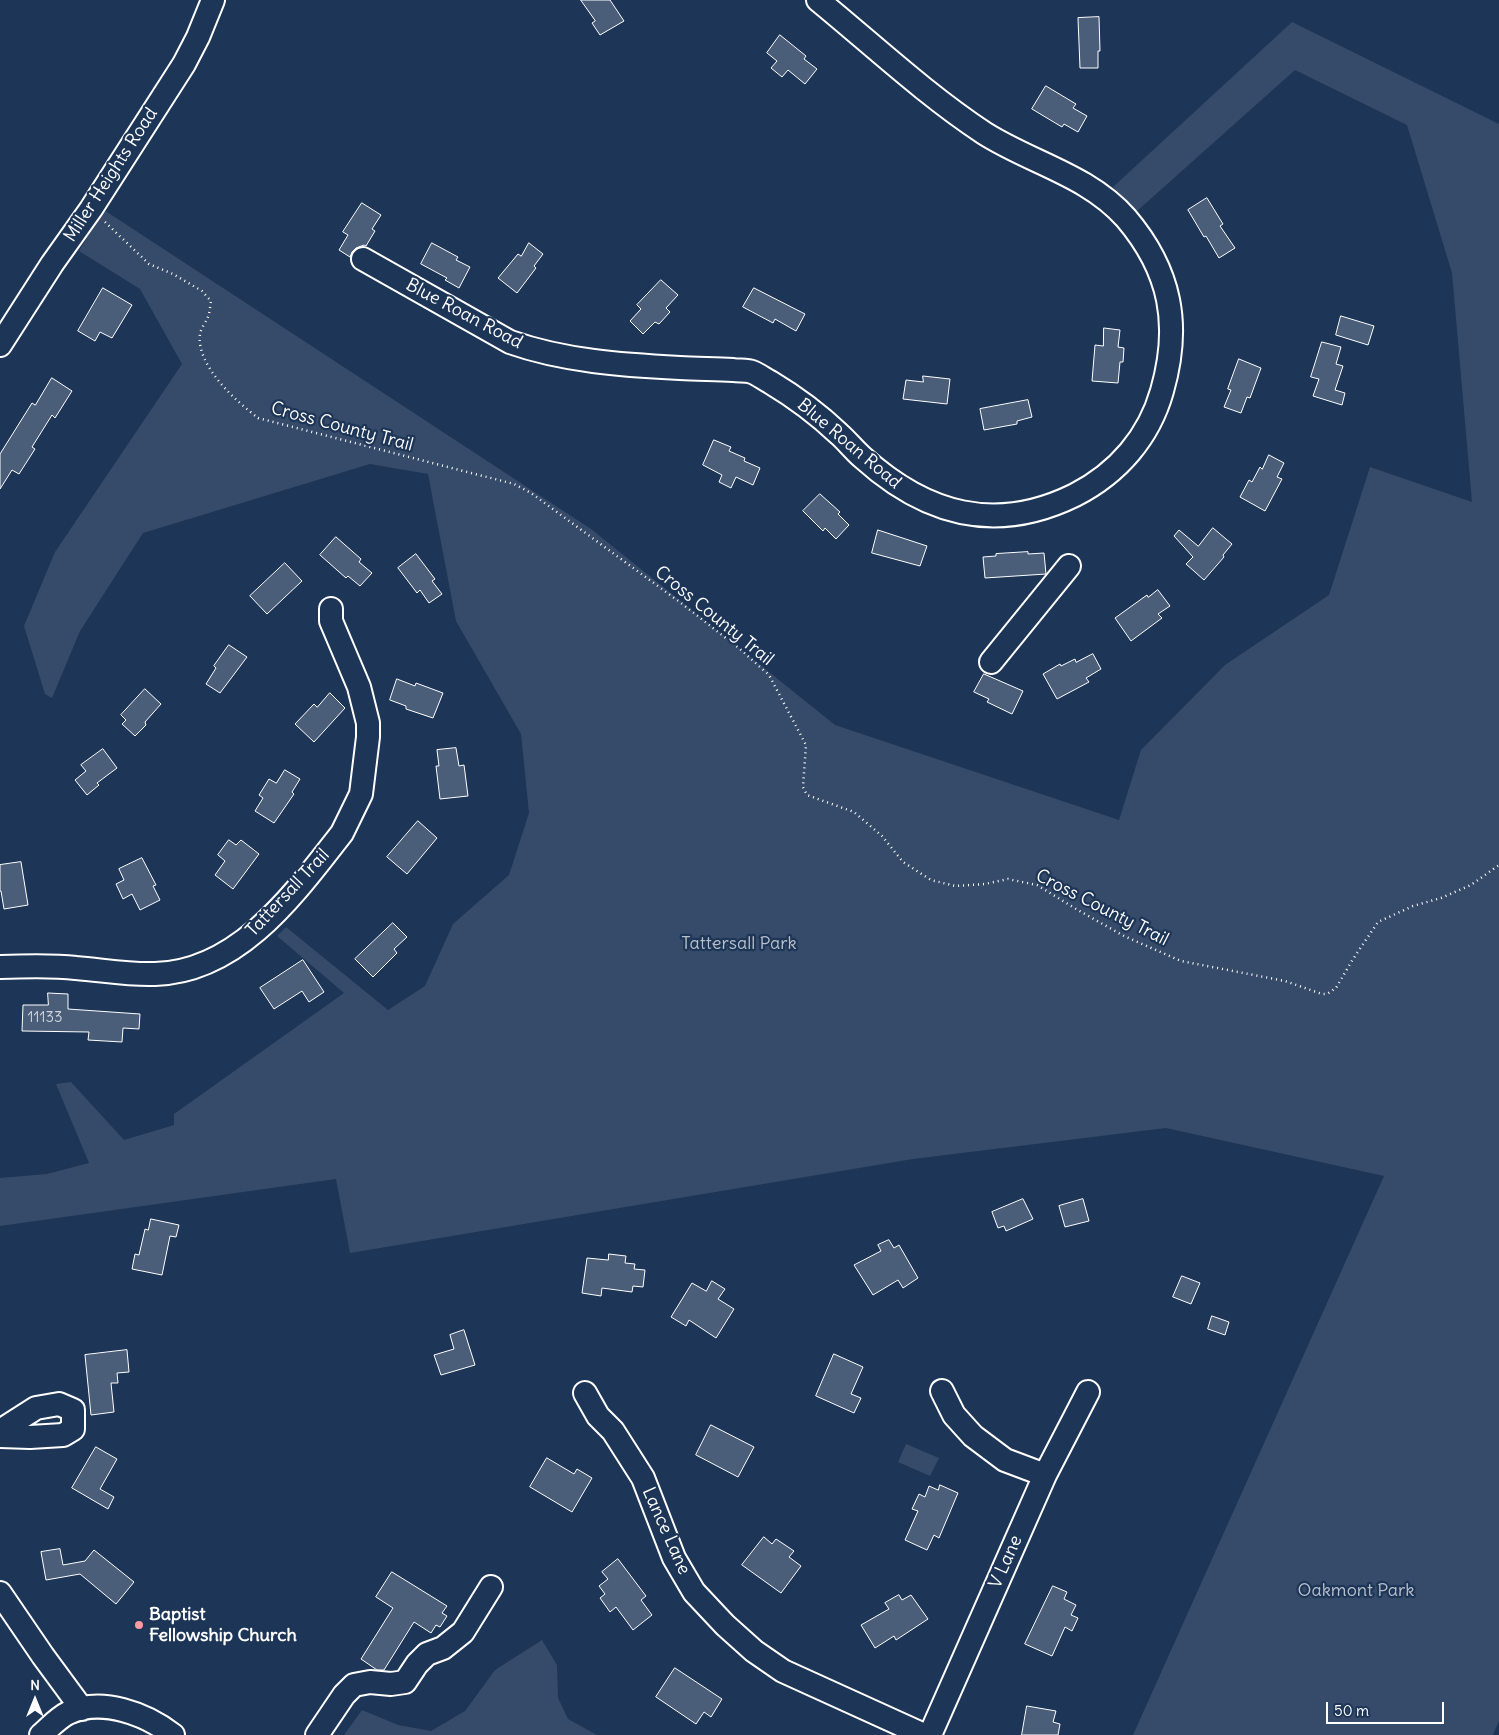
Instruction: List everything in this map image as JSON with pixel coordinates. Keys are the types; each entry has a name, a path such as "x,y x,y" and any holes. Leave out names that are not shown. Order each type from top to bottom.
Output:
{"street":[{"name":"Miller Heights Road","path":"0,345 52,264 91,209 184,64 198,37 213,0"},
{"name":"Blue Roan Road","path":"363,259 510,342 534,350 573,358 645,366 751,371 812,410 890,481 910,494 938,506 982,515 1013,514 1050,506 1084,491 1112,471 1135,446 1144,433 1159,403 1169,364 1172,325 1163,280 1158,266 1143,240 1124,217 1091,188 1079,180 1013,149 979,129 950,108 818,0"},
{"path":"991,662 1069,566"},
{"name":"Tattersall Trail","path":"0,966 74,967 131,974 175,972 194,968 233,949 262,926 284,903 342,833 362,788 368,737 366,710 353,669 331,621 331,609"},
{"path":"942,1391 954,1415 973,1436 1005,1460 1044,1475"},
{"name":"V Lane","path":"930,1735 1044,1475 1088,1392"},
{"name":"Lance Lane","path":"585,1393 598,1416 613,1431 643,1478 674,1558 694,1592 725,1625 754,1651 783,1671 924,1735"},
{"path":"0,1431 36,1408 59,1404 73,1410 73,1428 63,1435 0,1436"},
{"path":"317,1735 344,1695 354,1685 370,1682 391,1684 405,1682 417,1664 427,1654 443,1648 464,1632 491,1587"},
{"path":"0,1593 82,1709"},
{"path":"41,1735 67,1714 82,1709 100,1708 131,1711 173,1735"}],"path":[{"name":"Cross County Trail","path":"91,209 149,264 173,274 202,291 211,301 209,314 200,332 200,347 210,369 237,402 258,418 514,484 532,493 642,573 740,649 769,675 806,745 803,787 807,795 854,812 882,836 903,862 931,880 955,886 985,884 1008,879 1037,885 1124,936 1181,960 1285,981 1327,994 1336,988 1378,922 1413,906 1441,898 1471,885 1499,865"}],"green space":[{"name":"Tattersall Park","path":"1292,22 1499,124 1499,1721 1493,1735 1133,1735 1384,1176 1166,1128 913,1159 350,1253 336,1179 0,1226 0,1178 47,1174 89,1163 56,1084 71,1082 124,1140 174,1125 174,1114 344,993 277,936 286,927 388,1010 425,986 453,924 509,875 529,813 521,734 456,621 428,474 370,464 143,533 80,631 52,698 45,694 24,626 55,552 182,364 140,289 79,251 104,210 591,529 835,725 1119,820 1141,750 1225,665 1329,595 1370,467 1472,502 1452,273 1407,125 1295,70 1137,211 1113,187"},
{"path":"906,1444 939,1458 930,1476 898,1462"},
{"path":"542,1640 557,1665 558,1698 568,1719 597,1735 344,1735 362,1710 398,1725 431,1731 465,1711 495,1670"}],"building":[{"path":"581,0 610,0 624,21 600,35 592,23 595,21"},
{"path":"1099,17 1100,51 1098,51 1098,68 1080,68 1078,18"},
{"path":"780,35 806,56 804,59 817,69 805,84 788,70 782,77 771,68 777,61 767,53"},
{"path":"1046,86 1076,104 1073,108 1087,116 1078,132 1064,124 1062,127 1032,109"},
{"path":"1207,198 1223,224 1220,226 1235,248 1219,258 1188,210"},
{"path":"362,203 381,215 372,229 375,231 366,246 356,248 350,257 339,250 348,235 343,232"},
{"path":"432,243 458,257 456,260 470,267 459,288 445,280 447,278 421,264"},
{"path":"529,243 543,254 534,266 536,268 517,293 498,278 518,254 521,256"},
{"path":"661,280 678,295 666,308 670,312 659,324 655,322 643,334 630,321 641,309 637,305"},
{"path":"103,288 132,305 112,338 100,332 95,341 78,331"},
{"path":"754,288 805,314 796,331 775,319 773,323 743,307"},
{"path":"1341,316 1374,326 1368,345 1336,335"},
{"path":"1104,328 1120,330 1118,347 1124,348 1123,362 1120,362 1118,383 1092,381 1095,345 1103,346"},
{"path":"1322,342 1341,347 1336,364 1343,366 1335,390 1345,393 1342,405 1313,396 1319,379 1311,377"},
{"path":"1239,359 1261,368 1250,398 1247,397 1241,413 1224,407 1231,390 1228,389"},
{"path":"923,376 950,379 947,404 903,399 906,380 923,382"},
{"path":"52,378 72,391 55,418 52,415 32,447 35,449 19,474 12,470 0,489 0,454 32,403 35,405"},
{"path":"1028,400 1032,417 1017,421 1017,424 984,430 980,409"},
{"path":"714,440 731,447 729,451 745,458 744,461 760,468 753,485 736,477 731,488 719,482 722,475 703,465"},
{"path":"1269,455 1284,463 1277,477 1282,479 1265,511 1240,497 1249,480 1252,482 1260,467 1262,469"},
{"path":"820,494 840,512 838,514 849,525 836,539 825,528 823,531 803,511"},
{"path":"1213,528 1232,544 1223,555 1224,557 1204,580 1186,564 1193,557 1174,536 1179,530 1198,546"},
{"path":"878,530 927,546 920,566 872,553"},
{"path":"336,537 361,559 359,562 372,573 360,586 348,576 346,578 320,555"},
{"path":"1028,552 1028,554 1044,553 1046,574 985,578 983,557 996,556 996,554"},
{"path":"416,554 435,579 432,581 442,594 429,603 420,590 417,593 398,568"},
{"path":"285,563 302,581 267,614 250,596"},
{"path":"1158,590 1170,606 1158,614 1162,618 1131,641 1115,618 1147,595 1148,597"},
{"path":"229,645 247,657 220,693 206,684 216,668 214,666"},
{"path":"1093,654 1101,669 1086,678 1089,682 1057,699 1043,674 1060,664 1061,666 1075,659 1076,662"},
{"path":"984,674 1023,691 1012,714 987,702 989,699 974,692"},
{"path":"397,679 415,686 416,683 443,693 433,718 406,709 406,706 390,700"},
{"path":"145,689 161,704 145,722 146,725 135,736 122,724 126,720 121,715"},
{"path":"330,693 345,708 314,742 295,724 314,704 317,707"},
{"path":"456,748 459,766 464,765 468,796 440,799 436,766 439,766 437,750"},
{"path":"103,749 117,768 97,783 99,785 87,795 75,780 86,771 81,765"},
{"path":"285,770 300,779 292,792 294,794 274,823 255,811 263,798 259,795 269,779 276,783"},
{"path":"418,821 437,838 407,874 387,857"},
{"path":"229,840 236,845 241,840 259,854 233,889 215,875 225,861 218,855"},
{"path":"142,858 156,885 153,886 160,900 140,910 132,894 123,899 116,884 124,880 119,869"},
{"path":"21,862 28,905 4,909 0,891 0,865"},
{"path":"393,923 407,937 394,949 397,953 373,977 355,959"},
{"path":"303,960 324,992 309,1002 302,991 274,1009 260,988"},
{"path":"48,993 68,994 68,1009 140,1014 139,1029 123,1028 122,1042 88,1040 89,1032 22,1031 23,1005 48,1005"},
{"path":"1023,1199 1033,1219 1006,1231 1004,1226 998,1228 992,1212"},
{"path":"1083,1199 1089,1221 1065,1227 1059,1206"},
{"path":"151,1219 179,1225 176,1237 170,1236 162,1275 132,1269 135,1254 139,1255 145,1229 148,1230"},
{"path":"889,1240 894,1248 899,1245 918,1278 903,1288 898,1280 873,1295 854,1265 881,1251 878,1245"},
{"path":"609,1254 626,1256 625,1263 635,1264 634,1269 645,1270 643,1287 633,1286 632,1292 602,1288 601,1296 582,1293 587,1258 608,1260"},
{"path":"1182,1276 1200,1283 1191,1304 1173,1297"},
{"path":"712,1281 725,1289 718,1299 734,1309 716,1338 689,1320 686,1326 671,1317 692,1283 706,1291"},
{"path":"1212,1316 1229,1322 1225,1335 1208,1329"},
{"path":"464,1330 475,1365 441,1375 434,1355 454,1349 450,1335"},
{"path":"127,1350 129,1372 117,1373 118,1383 111,1383 114,1412 91,1415 85,1355"},
{"path":"834,1354 863,1367 851,1394 861,1398 854,1413 816,1396"},
{"path":"711,1425 754,1447 738,1477 696,1455"},
{"path":"96,1447 117,1459 100,1489 114,1497 108,1509 72,1488"},
{"path":"547,1458 574,1474 577,1469 592,1478 572,1512 530,1487"},
{"path":"940,1485 958,1493 939,1538 934,1535 927,1550 905,1540 918,1511 912,1509 919,1494 925,1497 929,1486 938,1490"},
{"path":"764,1537 772,1544 776,1539 794,1551 789,1557 801,1566 781,1593 742,1565"},
{"path":"60,1549 63,1565 85,1561 94,1550 134,1582 116,1604 80,1574 46,1580 41,1552"},
{"path":"618,1559 646,1596 641,1600 652,1615 633,1630 616,1607 610,1612 600,1598 605,1594 599,1586 608,1579 602,1572"},
{"path":"392,1572 447,1606 442,1613 447,1616 440,1627 436,1625 431,1633 414,1622 384,1670 377,1670 361,1659 393,1608 376,1597"},
{"path":"1053,1586 1067,1592 1064,1599 1076,1605 1071,1615 1078,1618 1072,1631 1065,1627 1052,1656 1025,1644"},
{"path":"899,1595 902,1600 911,1595 928,1619 896,1640 894,1636 875,1648 861,1625 889,1609 885,1603"},
{"path":"675,1668 722,1699 711,1717 704,1712 696,1724 656,1697"},
{"path":"1027,1706 1056,1711 1053,1722 1060,1724 1058,1735 1022,1735"}],"place":[{"name":"Baptist Fellowship Church","path":"139,1625"}],"park label":[{"name":"Oakmont Park","path":"1356,1591"}]}
